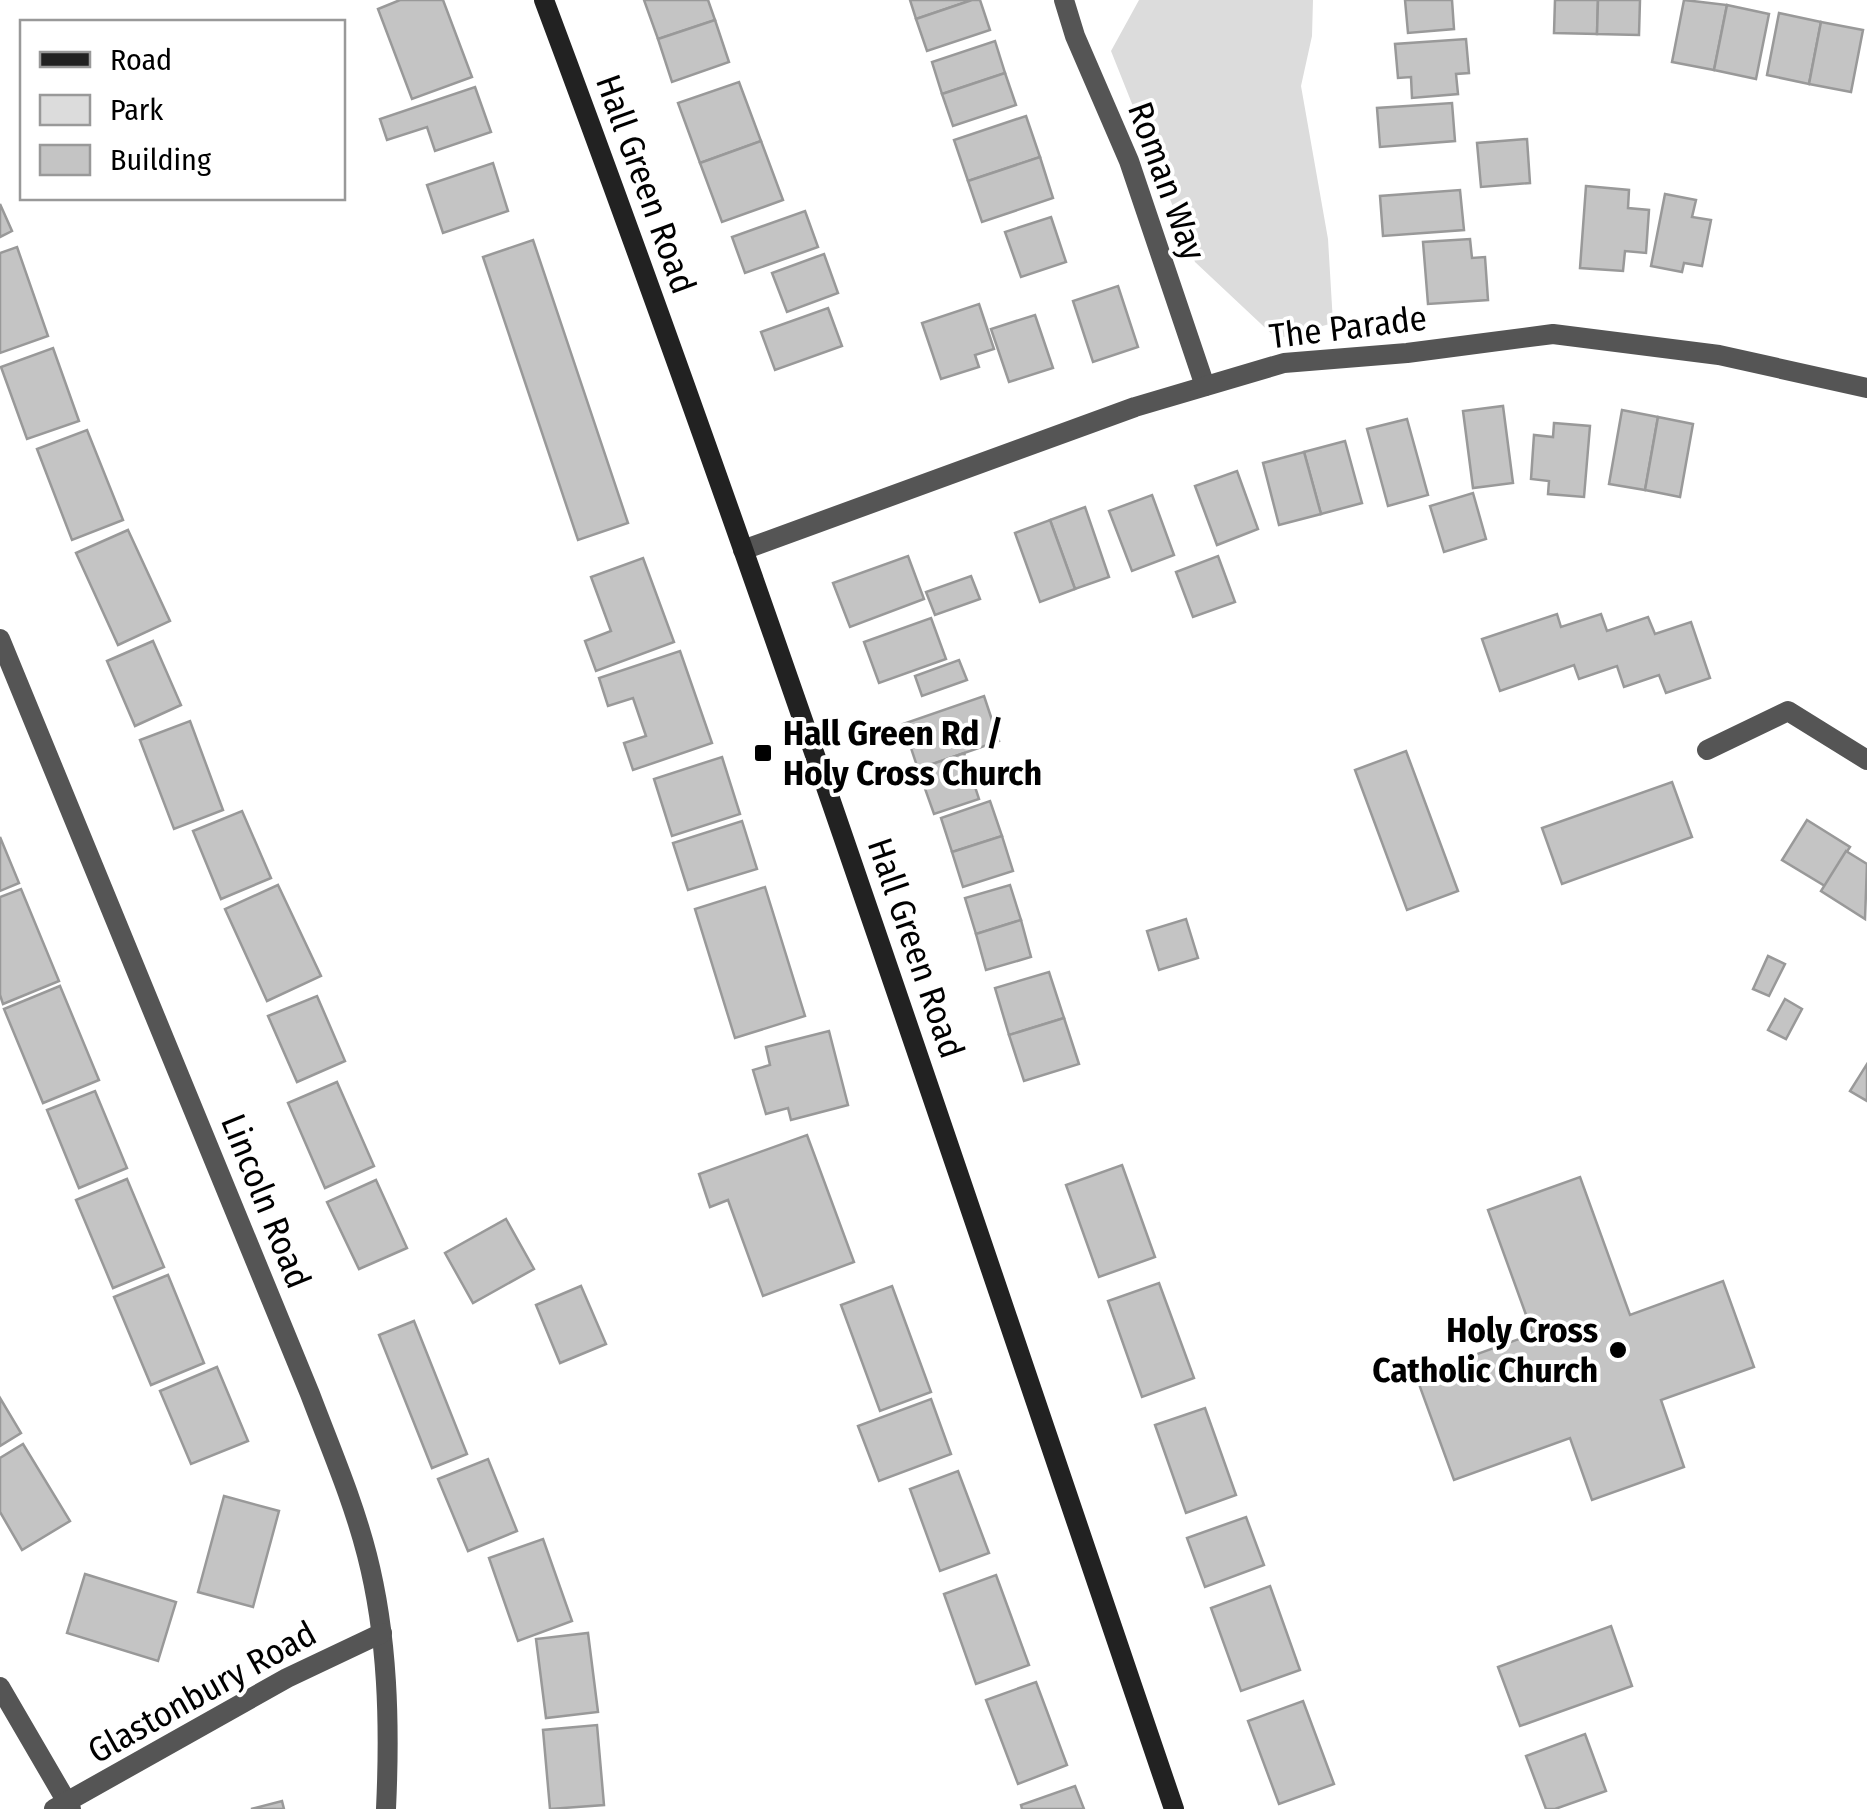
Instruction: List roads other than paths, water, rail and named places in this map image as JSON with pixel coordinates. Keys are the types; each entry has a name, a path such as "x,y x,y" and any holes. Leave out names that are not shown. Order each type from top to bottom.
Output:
{"street":[{"name":"Hall Green Road","path":"544,0 742,550 1174,1809"},
{"name":"Roman Way","path":"1064,0 1075,36 1129,161 1205,386"},
{"name":"The Parade","path":"742,550 1135,407 1284,363 1553,334 1718,355 1867,388"},
{"name":"Lincoln Road","path":"0,639 343,1480 367,1555 382,1633 390,1733 386,1809"},
{"path":"1707,750 1788,711 1867,760"},
{"name":"Glastonbury Road","path":"64,1807 287,1678 382,1633"},
{"path":"0,1687 64,1807"}],"place":[{"name":"Hall Green Rd / Holy Cross Church","path":"763,753"},
{"name":"Holy Cross Catholic Church","path":"1618,1350"}]}
